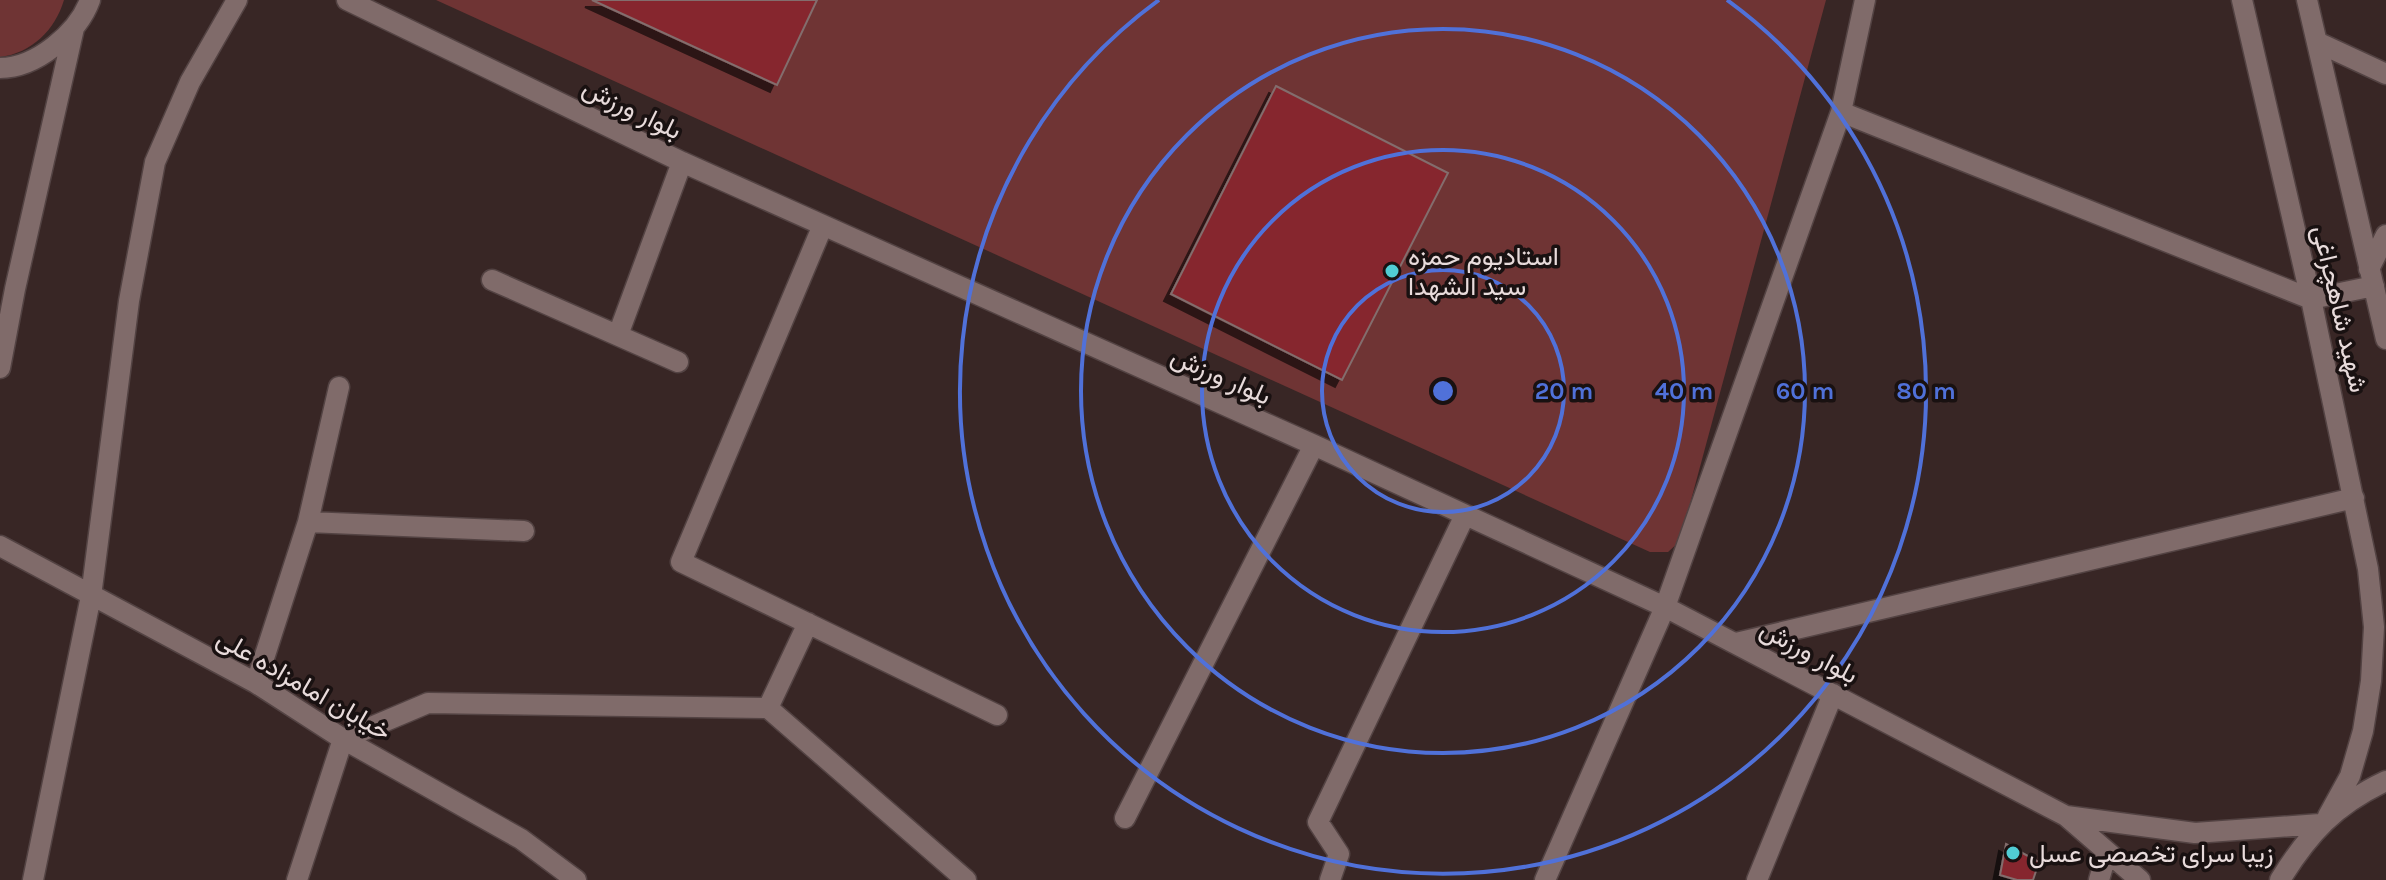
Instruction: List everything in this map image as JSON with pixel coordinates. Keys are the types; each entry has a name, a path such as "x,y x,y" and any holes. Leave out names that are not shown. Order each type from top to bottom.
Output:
{"street":[{"path":"0,368 74,28 90,0"},
{"path":"33,880 91,596 129,301 155,162 190,82 237,0"},
{"name":"بلوار ورزش","path":"347,0 682,162 1314,445 1665,607 2066,816"},
{"path":"1545,880 1665,607 1841,112 1865,0"},
{"name":"شهید شاهچراغی","path":"2242,0 2354,498 2368,569 2374,627 2371,681 2363,731 2350,776 2324,820"},
{"name":"شهید شاهچراغی","path":"2307,0 2386,339"},
{"path":"0,68 44,54 74,28"},
{"path":"2317,42 2386,74"},
{"path":"1841,112 2311,299 2372,278 2386,235"},
{"path":"618,335 682,162"},
{"path":"823,225 681,562 997,715"},
{"path":"0,265 15,289"},
{"path":"492,280 678,362"},
{"path":"256,683 308,522 339,387"},
{"path":"1125,818 1314,445"},
{"path":"1736,643 2354,498"},
{"path":"1330,880 1339,854 1318,822 1465,515"},
{"path":"308,522 524,531"},
{"name":"خیابان امامزاده علی","path":"0,546 256,683 343,739 521,839 576,880"},
{"path":"768,708 808,623"},
{"path":"1757,880 1833,694"},
{"path":"297,880 343,739 428,703 768,708 966,880"},
{"path":"2280,880 2303,843 2324,820 2361,792 2386,781"},
{"path":"2066,816 2195,833 2324,820"},
{"path":"2066,816 2140,880"},
{"path":"2099,880 2107,852"}],"shaded area":[{"path":"0,0 64,0 55,21 41,38 22,51 0,57"},
{"name":"استادیوم حمزه سید الشهدا","path":"436,0 1826,0 1680,541 1668,552 1650,552"}],"building":[{"path":"592,0 817,0 777,85"},
{"path":"1276,86 1448,173 1342,380 1171,294"},
{"name":"زیبا سرای تخصصی عسل","path":"2006,844 2039,862 2033,880 2000,875"}],"place":[{"name":"استادیوم حمزه سید الشهدا","path":"1392,271"},
{"name":"زیبا سرای تخصصی عسل","path":"2013,853"}]}
